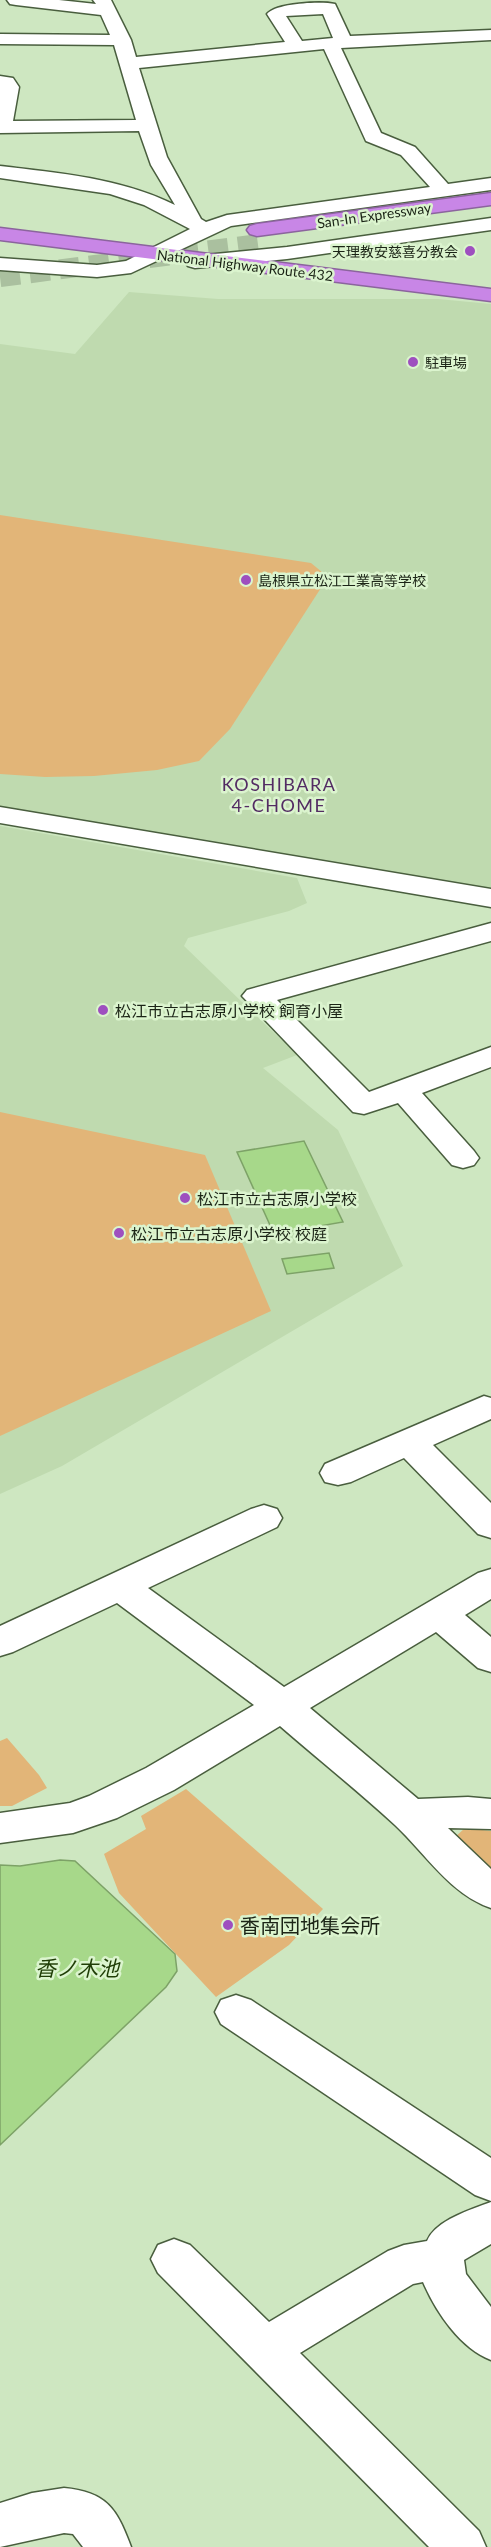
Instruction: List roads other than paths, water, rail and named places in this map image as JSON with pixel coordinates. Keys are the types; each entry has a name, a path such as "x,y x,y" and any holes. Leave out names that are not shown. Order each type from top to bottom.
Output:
{"highway":[{"name":"San-In Expressway","path":"491,199 262,237 491,212"},
{"name":"National Highway Route 432","path":"0,234 491,295"}],"street":[{"path":"16,0 105,6 122,40 146,125 159,161 199,225"},
{"path":"297,47 276,14 327,4 337,43 373,137 408,151 444,191"},
{"path":"130,63 337,43 491,35"},
{"path":"0,39 122,40"},
{"path":"0,81 7,82 10,87 1,127 146,125"},
{"path":"0,172 76,181 115,189 150,201 199,225"},
{"path":"131,267 199,225 491,184"},
{"path":"0,264 97,271 210,261 491,224"},
{"path":"335,276 325,264 326,253 337,245"},
{"path":"0,815 491,898"},
{"path":"491,932 257,996 364,1105 491,1056"},
{"path":"403,1090 463,1158"},
{"path":"338,1473 484,1408"},
{"path":"408,1442 491,1526"},
{"path":"0,1642 122,1587 264,1518"},
{"path":"0,1828 73,1818 103,1807 160,1779 491,1582"},
{"path":"122,1587 282,1706 410,1815 455,1862 491,1892"},
{"path":"440,1614 491,1658"},
{"path":"410,1815 468,1812 491,1814"},
{"path":"236,2012 491,2182"},
{"path":"491,2222 447,2248 441,2259 441,2274 450,2291 491,2339"},
{"path":"174,2259 462,2547"},
{"path":"265,2349 404,2265 441,2259"},
{"path":"0,2526 45,2513 68,2510 88,2514 99,2524 107,2547"}],"water":[{"path":"304,1141 343,1222 274,1234 237,1152"},
{"path":"329,1253 334,1268 287,1274 282,1259"},
{"name":"香ノ木池","path":"60,1860 75,1861 175,1954 177,1971 166,1987 0,2145 0,1865 20,1866"}],"tunnel":[{"path":"0,277 267,243"}],"place":[{"name":"天理教安慈喜分教会","path":"470,251"},
{"name":"駐車場","path":"413,362"},
{"name":"島根県立松江工業高等学校","path":"246,580"},
{"name":"松江市立古志原小学校 飼育小屋","path":"103,1010"},
{"name":"松江市立古志原小学校","path":"185,1198"},
{"name":"松江市立古志原小学校 校庭","path":"119,1233"},
{"name":"香南団地集会所","path":"228,1925"}],"district":[{"name":"KOSHIBARA 4-CHOME","path":"279,794"}]}
